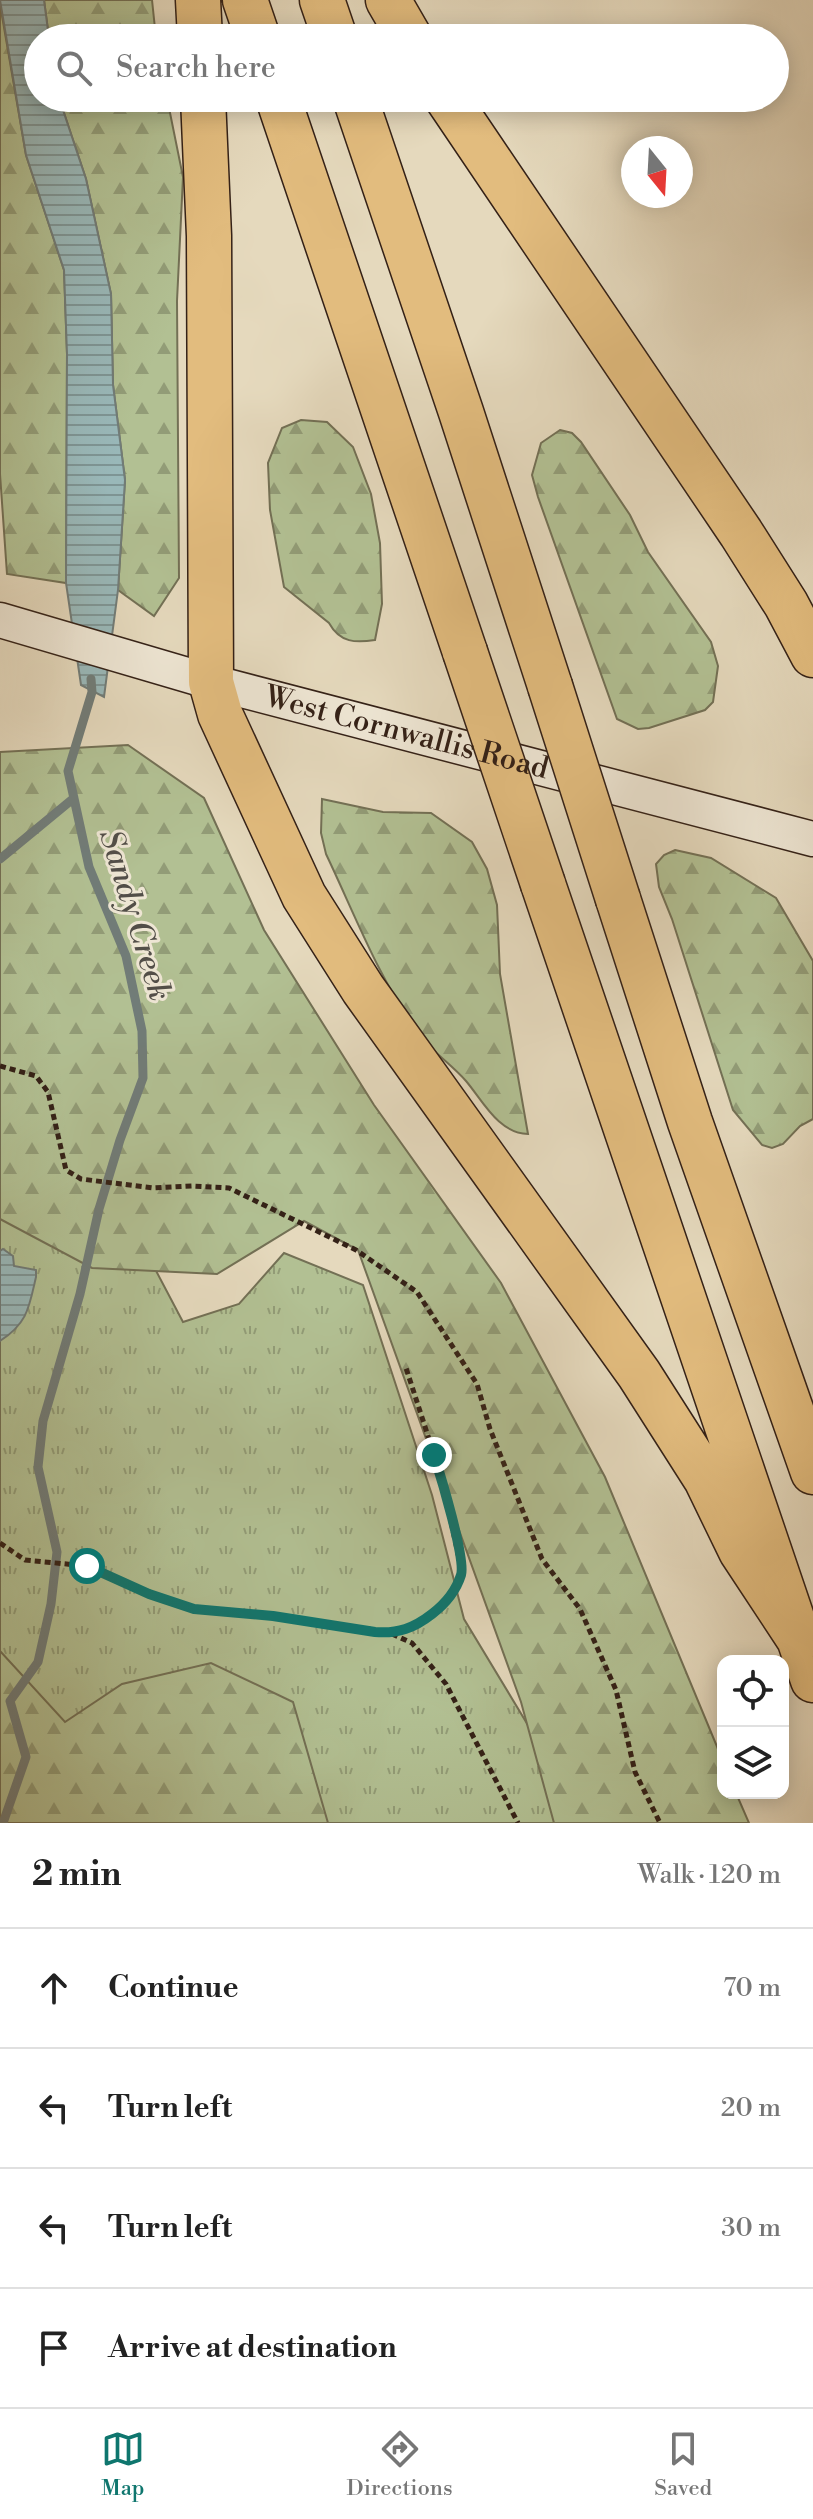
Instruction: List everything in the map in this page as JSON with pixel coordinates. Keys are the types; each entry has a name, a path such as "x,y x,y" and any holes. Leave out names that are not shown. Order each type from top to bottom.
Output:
{"highway":[{"path":"198,0 199,24"},
{"path":"245,0 253,24"},
{"path":"322,0 330,24"},
{"path":"388,0 402,24"},
{"path":"204,112 209,236 211,682 220,714 304,896 363,989 639,1374 706,1479 741,1551 799,1639"},
{"path":"283,112 813,1680"},
{"path":"360,112 550,686 690,1122 813,1472"},
{"path":"456,112 726,510 786,604 813,655"}],"street":[{"name":"West Cornwallis Road","path":"2,620 211,682 813,839"}],"path":[{"path":"0,1066 36,1076 48,1092 66,1170 81,1179 153,1188 229,1188 356,1250 417,1292 477,1384 490,1429 542,1559 580,1609 616,1690 635,1772 660,1823"},
{"path":"391,1633 418,1625 436,1611 449,1598 462,1572 441,1476 406,1368"},
{"path":"0,1543 25,1560 87,1566 149,1594 194,1609 273,1616 391,1633 412,1643 446,1684 518,1823"}],"green space":[{"path":"44,0 152,0 155,24 47,24"},
{"path":"0,4 26,155 64,270 67,354 66,583 7,574 0,474"},
{"path":"64,112 170,112 183,177 177,301 179,578 154,616 118,590 125,480 113,385 111,294 86,179"},
{"path":"301,420 327,422 353,447 371,494 380,543 382,604 375,640 343,638 284,587 270,510 268,463 282,428"},
{"path":"560,430 572,433 581,442 630,515 648,552 711,642 718,666 713,702 705,710 649,728 638,729 617,719 532,475 541,443"},
{"path":"128,745 204,798 264,930 374,1105 501,1283 605,1477 717,1747 717,1799 739,1799 749,1823 554,1823 521,1702 358,1250 304,1221 217,1274 92,1268 0,1219 0,752"},
{"path":"322,799 383,812 431,813 472,842 487,869 497,905 500,974 528,1134 517,1132 500,1122 466,1081 423,1040 391,991 326,854 321,833"},
{"path":"675,850 711,858 776,898 813,961 813,1119 800,1126 783,1144 772,1148 762,1145 733,1110 659,887 656,864 664,855"},
{"path":"0,1208 134,1229 183,1322 239,1304 284,1253 363,1285 432,1495 464,1619 587,1823 0,1823"},
{"path":"0,1651 65,1722 122,1684 211,1663 293,1702 328,1823 0,1823"}],"water":[{"path":"0,0 44,0 47,24 24,24 24,112 64,112 86,179 111,294 113,385 125,480 118,590 104,697 81,685 66,583 67,354 64,270 26,155"},
{"path":"3,1249 13,1256 14,1266 36,1270 36,1277 22,1321 0,1341 0,1251"}],"waterway":[{"name":"Sandy Creek","path":"3,1823 26,1757 10,1701 38,1662 51,1604 57,1552 38,1467 43,1421 80,1294 99,1209 143,1078 142,1031 126,956 89,867 68,771 92,692 91,679"},
{"path":"0,859 74,798"}],"route":[{"path":"87,1566 149,1594 194,1609 273,1616 375,1632 403,1631 418,1625 436,1611 449,1598 462,1572 453,1522 434,1455"}]}
